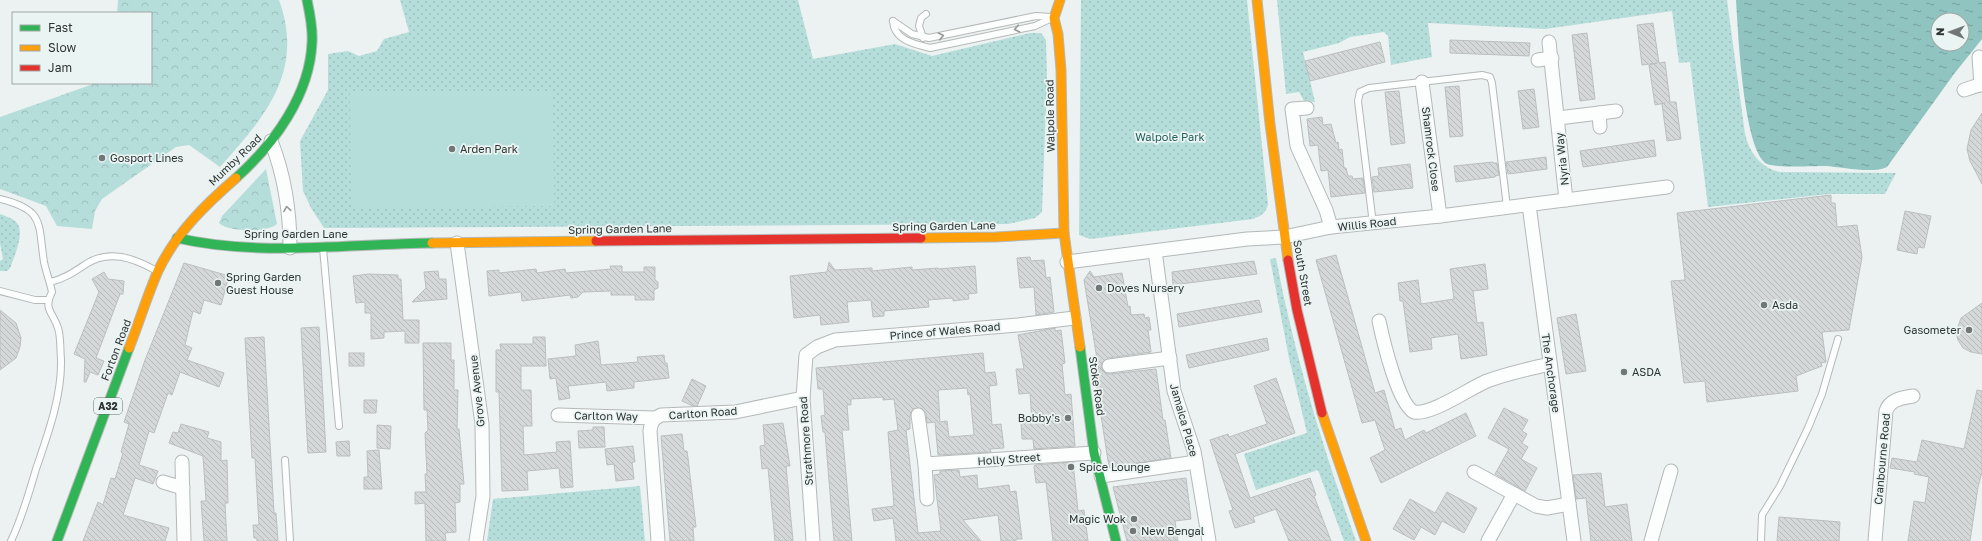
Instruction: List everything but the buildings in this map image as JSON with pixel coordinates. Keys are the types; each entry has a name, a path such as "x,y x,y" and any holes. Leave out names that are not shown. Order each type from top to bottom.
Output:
{"street":[{"name":"Mumby Road","path":"177,238 213,198 242,172 271,141 298,97 306,80 314,42 307,0"},
{"path":"1054,18 1060,0"},
{"name":"South Street","path":"1257,0 1284,237 1297,310 1326,427 1366,541"},
{"name":"Walpole Road","path":"1054,18 1058,34 1061,70 1064,234"},
{"name":"Nyria Way","path":"1549,42 1552,58 1566,200"},
{"path":"1964,90 1982,84 1979,57"},
{"path":"1538,60 1552,58"},
{"name":"Shamrock Close","path":"1422,82 1440,216"},
{"path":"1307,108 1291,104 1296,143 1326,210 1331,227"},
{"name":"Nyria Way","path":"1558,118 1616,111"},
{"path":"1599,113 1600,126"},
{"path":"271,141 279,165 285,197 290,231 290,248"},
{"name":"Willis Road","path":"1067,262 1247,239 1284,237 1331,227 1373,224 1668,187"},
{"name":"The Anchorage","path":"1529,205 1574,541"},
{"name":"Spring Garden Lane","path":"177,238 204,244 290,248 457,242 996,237 1064,234"},
{"name":"Stoke Road","path":"1064,234 1074,318 1094,453 1101,476 1116,541"},
{"name":"Forton Road","path":"57,541 158,272 177,238"},
{"name":"Grove Avenue","path":"457,242 482,424 483,496 476,541"},
{"name":"Jamaica Place","path":"1156,250 1176,400 1191,440 1210,541"},
{"name":"Prince of Wales Road","path":"817,347 835,340 1018,325 1074,318"},
{"path":"1383,327 1390,364 1406,407 1414,412 1428,411 1465,391 1496,378 1550,364"},
{"name":"Strathmore Road","path":"813,541 803,398 803,368 806,355 817,347"},
{"path":"1109,366 1170,358"},
{"name":"Cranbourne Road","path":"1876,541 1886,411 1889,405 1895,400 1913,396"},
{"name":"Carlton Road","path":"658,541 650,431 651,423 655,418 661,415 735,412 803,398"},
{"name":"Carlton Way","path":"558,415 655,418"},
{"path":"918,415 925,464 927,499"},
{"name":"Holly Street","path":"925,464 1094,453"},
{"path":"182,462 184,541"},
{"path":"1101,476 1196,462"},
{"path":"1651,541 1671,471"},
{"path":"1474,472 1542,508 1569,504"},
{"path":"162,482 183,488"},
{"path":"1488,541 1514,494"}],"lane":[{"path":"923,38 919,26 921,18 926,14"},
{"path":"1036,16 1054,18 1035,26 930,48 913,44 896,34 893,29 893,22 912,34 923,38 928,38 1036,16"},
{"path":"1373,224 1358,96 1364,89 1485,75 1491,78 1507,207"},
{"path":"0,199 25,207 35,216 40,229 44,264 52,292 48,300 48,311 58,328 60,367 56,399 49,430 24,507 11,541"},
{"path":"323,247 339,426"},
{"path":"50,282 69,275 92,260 110,256 131,258 158,272"},
{"path":"0,291 30,299 48,300"},
{"path":"1761,541 1762,515 1780,486 1808,428 1822,394 1838,339"},
{"path":"285,460 290,541"}],"green space":[{"path":"118,0 279,0 286,26 287,49 284,71 276,91 265,111 252,130 220,167 189,145 176,147 102,199 95,211 92,229 57,226 46,206 0,189 0,117 93,84 152,84 152,12 117,12"},
{"path":"400,0 798,0 813,59 895,44 932,56 1030,33 1041,33 1046,40 1047,80 1042,212 1035,218 1008,224 324,228 311,208 303,191 300,141 328,90 328,54 348,51 359,56 377,51 384,39 409,32"},
{"name":"Walpole Park","path":"1081,0 1247,0 1268,204 1263,214 1253,219 1090,239 1079,235"},
{"path":"1277,0 1727,0 1745,134 1749,147 1757,158 1767,167 1780,172 1896,173 1885,194 1829,194 1708,207 1690,62 1679,63 1672,11 1545,29 1428,23 1432,57 1391,65 1388,36 1384,32 1350,37 1339,43 1303,52 1315,102 1304,101 1299,92 1286,94"},
{"name":"Arden Park","path":"553,91 554,206 351,208 350,93"},
{"path":"266,169 277,224 265,229 239,230 219,223 222,216"},
{"path":"0,214 15,221 20,232 16,252 10,268 7,271 0,271 0,261 3,259 0,243"},
{"path":"1276,258 1291,330 1310,401 1356,541 1344,541 1318,470 1256,490 1244,454 1307,433 1289,358 1270,259"},
{"path":"640,486 645,541 487,541 493,499"}],"water":[{"path":"1736,0 1982,0 1982,39 1954,74 1887,167 1881,169 1857,170 1825,166 1778,166 1767,164 1759,154 1752,137 1747,114 1740,61"}],"traffic: fast":[{"path":"236,178 264,150 276,134 288,117 305,81 310,62 312,42 311,21 307,0"},
{"path":"177,238 208,244 272,248 432,243"},
{"path":"1080,347 1094,453 1116,541"},
{"path":"57,541 129,348"}],"traffic: slow":[{"path":"1060,0 1054,18 1058,34 1061,70 1064,233 1080,347"},
{"path":"1257,0 1270,124 1288,260"},
{"path":"129,348 154,280 173,244 202,209 236,178"},
{"path":"921,238 996,237 1064,233"},
{"path":"432,243 596,241"},
{"path":"1322,413 1366,541"}],"traffic: jam":[{"path":"596,241 921,238"},
{"path":"1288,260 1297,310 1322,413"}],"place":[{"name":"Arden Park","path":"452,149"},
{"name":"Gosport Lines","path":"102,158"},
{"name":"Spring Garden Guest House","path":"218,283"},
{"name":"Doves Nursery","path":"1099,288"},
{"name":"Asda","path":"1764,305"},
{"name":"Gasometer","path":"1969,330"},
{"name":"ASDA","path":"1624,372"},
{"name":"Bobby's","path":"1068,418"},
{"name":"Spice Lounge","path":"1071,467"},
{"name":"Magic Wok","path":"1134,519"},
{"name":"New Bengal","path":"1133,531"}]}
